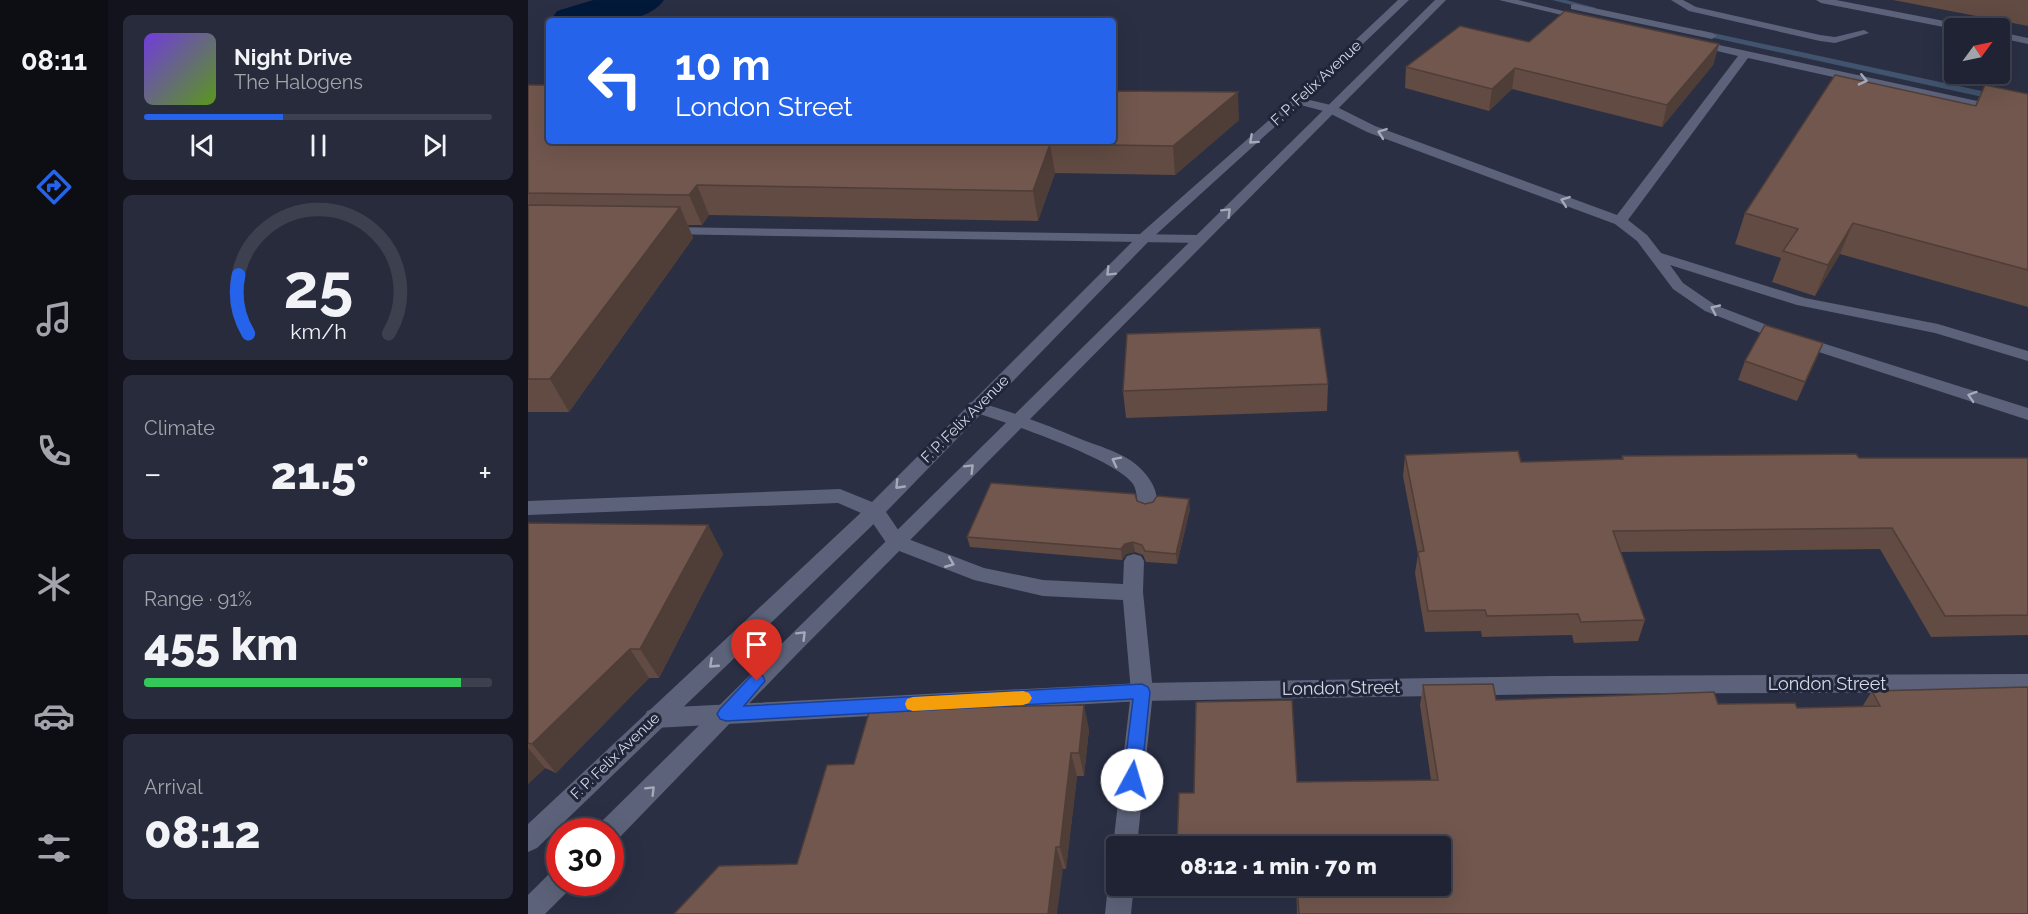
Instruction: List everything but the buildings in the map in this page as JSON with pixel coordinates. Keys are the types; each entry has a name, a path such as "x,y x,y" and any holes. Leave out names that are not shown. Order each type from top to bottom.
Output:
{"main road":[{"name":"F. P. Felix Avenue","path":"528,840 875,511 1145,237 1297,101 1404,0"},
{"name":"F. P. Felix Avenue","path":"622,818 1441,0"},
{"path":"1504,0 2028,116"},
{"path":"1544,0 2028,105"},
{"path":"1676,0 1693,9 1820,38 1835,40 1864,33"},
{"path":"1821,0 1944,24"},
{"path":"2010,37 2028,41"},
{"path":"1620,221 1744,54"},
{"path":"1297,101 1332,109 1371,129 1620,221 1642,238 1678,286 1710,308 1769,331 2028,414"},
{"path":"657,231 1200,239"},
{"path":"1658,257 1803,302 1928,327 2028,356"},
{"path":"975,407 1019,420 1117,461 1132,470 1147,492 1147,506"},
{"path":"528,508 840,496 875,511 896,542 981,575 1010,582 1090,592 1133,592"},
{"path":"1126,836 1142,692 1133,592 1134,561"},
{"name":"London Street","path":"656,718 1142,692 1554,684 2028,683"},
{"path":"528,913 546,895"},
{"path":"1118,914 1120,896"}],"waterway":[{"path":"584,18 641,0"},
{"path":"1556,0 1592,8"},
{"path":"1699,32 2028,104"}],"slow traffic":[{"path":"913,704 1023,698"}],"route":[{"path":"757,681 726,714 1142,692 1132,780"}]}
